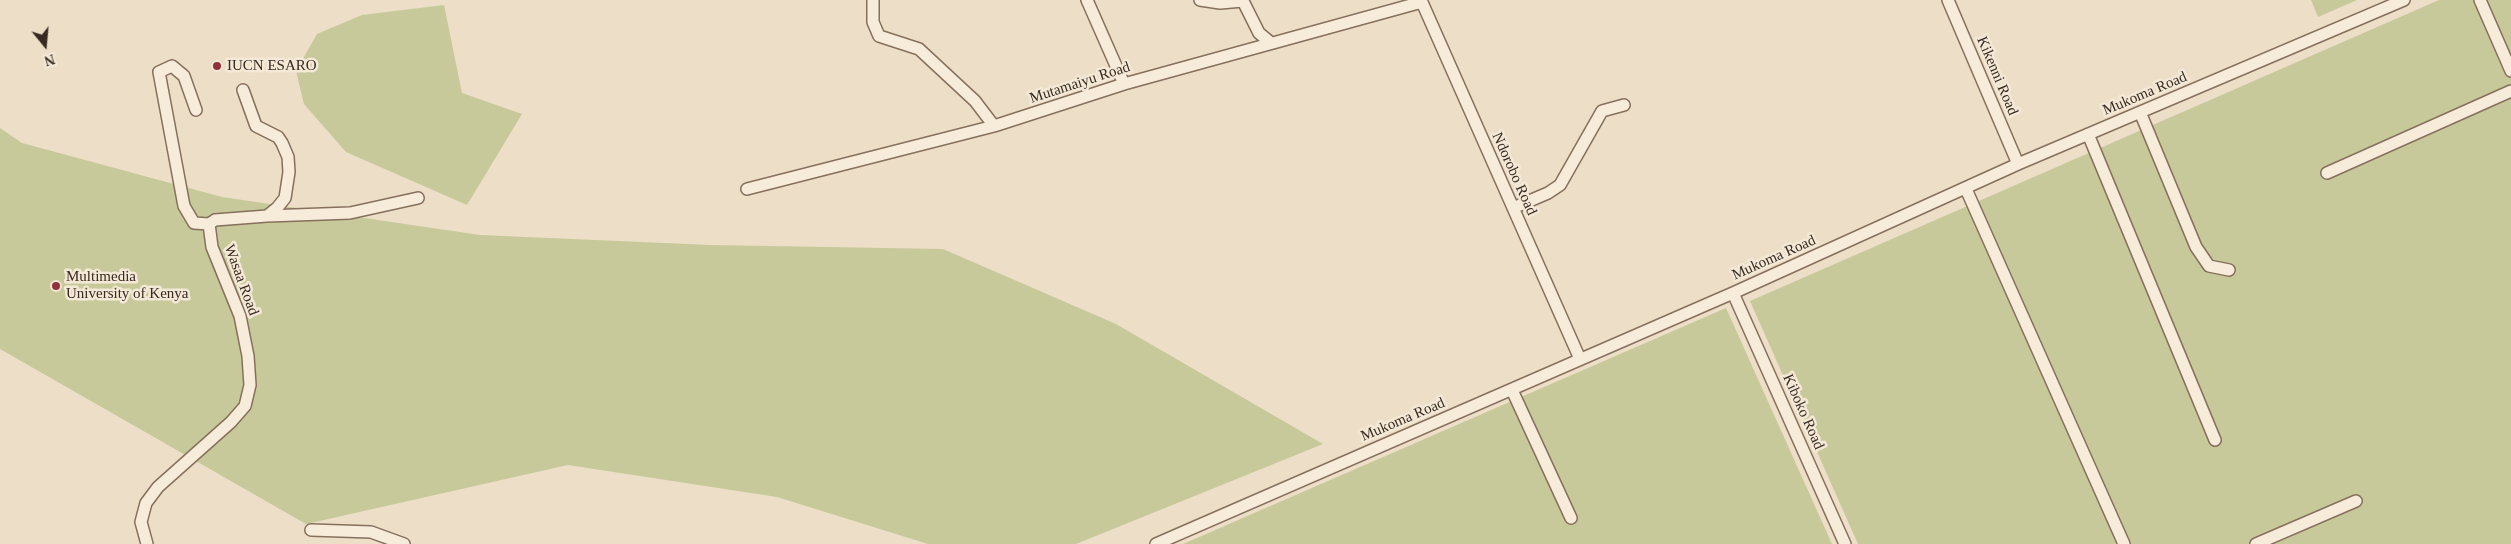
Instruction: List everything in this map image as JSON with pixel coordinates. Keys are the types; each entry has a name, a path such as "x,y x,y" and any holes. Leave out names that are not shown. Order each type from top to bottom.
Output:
{"street":[{"path":"873,0 873,22 879,36 919,49 975,101 994,126"},
{"path":"1087,0 1124,84"},
{"path":"1200,0 1220,3 1243,1 1259,33 1271,43"},
{"name":"Kikenni Road","path":"1948,0 2018,164"},
{"name":"Mukoma Road","path":"1156,544 1733,293 2018,164 2404,0"},
{"path":"2480,0 2511,70"},
{"name":"Mutamaiyu Road","path":"747,189 994,126 1124,84 1421,1"},
{"name":"Ndorobo Road","path":"1421,1 1580,359"},
{"path":"196,110 184,76 172,66 159,72 184,206 194,223 209,224 215,220 267,216 350,213 418,198"},
{"path":"243,90 256,126 278,137 288,157 289,172 285,198 278,208 267,216"},
{"path":"2327,173 2511,91"},
{"path":"1513,208 1548,193 1560,185 1602,111 1624,105"},
{"path":"2140,112 2196,247 2209,266 2229,270"},
{"path":"2088,134 2215,440"},
{"path":"1966,189 2124,544"},
{"name":"Wasaa Road","path":"147,544 141,522 146,503 158,487 231,422 245,406 250,385 248,356 240,316 212,246 209,224"},
{"name":"Kiboko Road","path":"1733,293 1845,544"},
{"path":"1512,390 1571,518"},
{"path":"2256,544 2356,501"},
{"path":"311,530 371,532 404,544"}],"green space":[{"path":"2311,0 2357,0 2318,17"},
{"path":"2439,0 2511,0 2511,544 1858,544 1750,301"},
{"path":"444,5 462,93 522,114 467,205 346,152 304,104 296,71 317,34 362,15"},
{"path":"0,128 22,143 222,197 480,235 710,245 943,249 1116,324 1323,444 1076,544 928,544 777,497 568,465 306,524 0,349"},
{"path":"1726,308 1832,544 1183,544"}],"place":[{"name":"IUCN ESARO","path":"217,66"},
{"name":"Multimedia University of Kenya","path":"56,286"}]}
